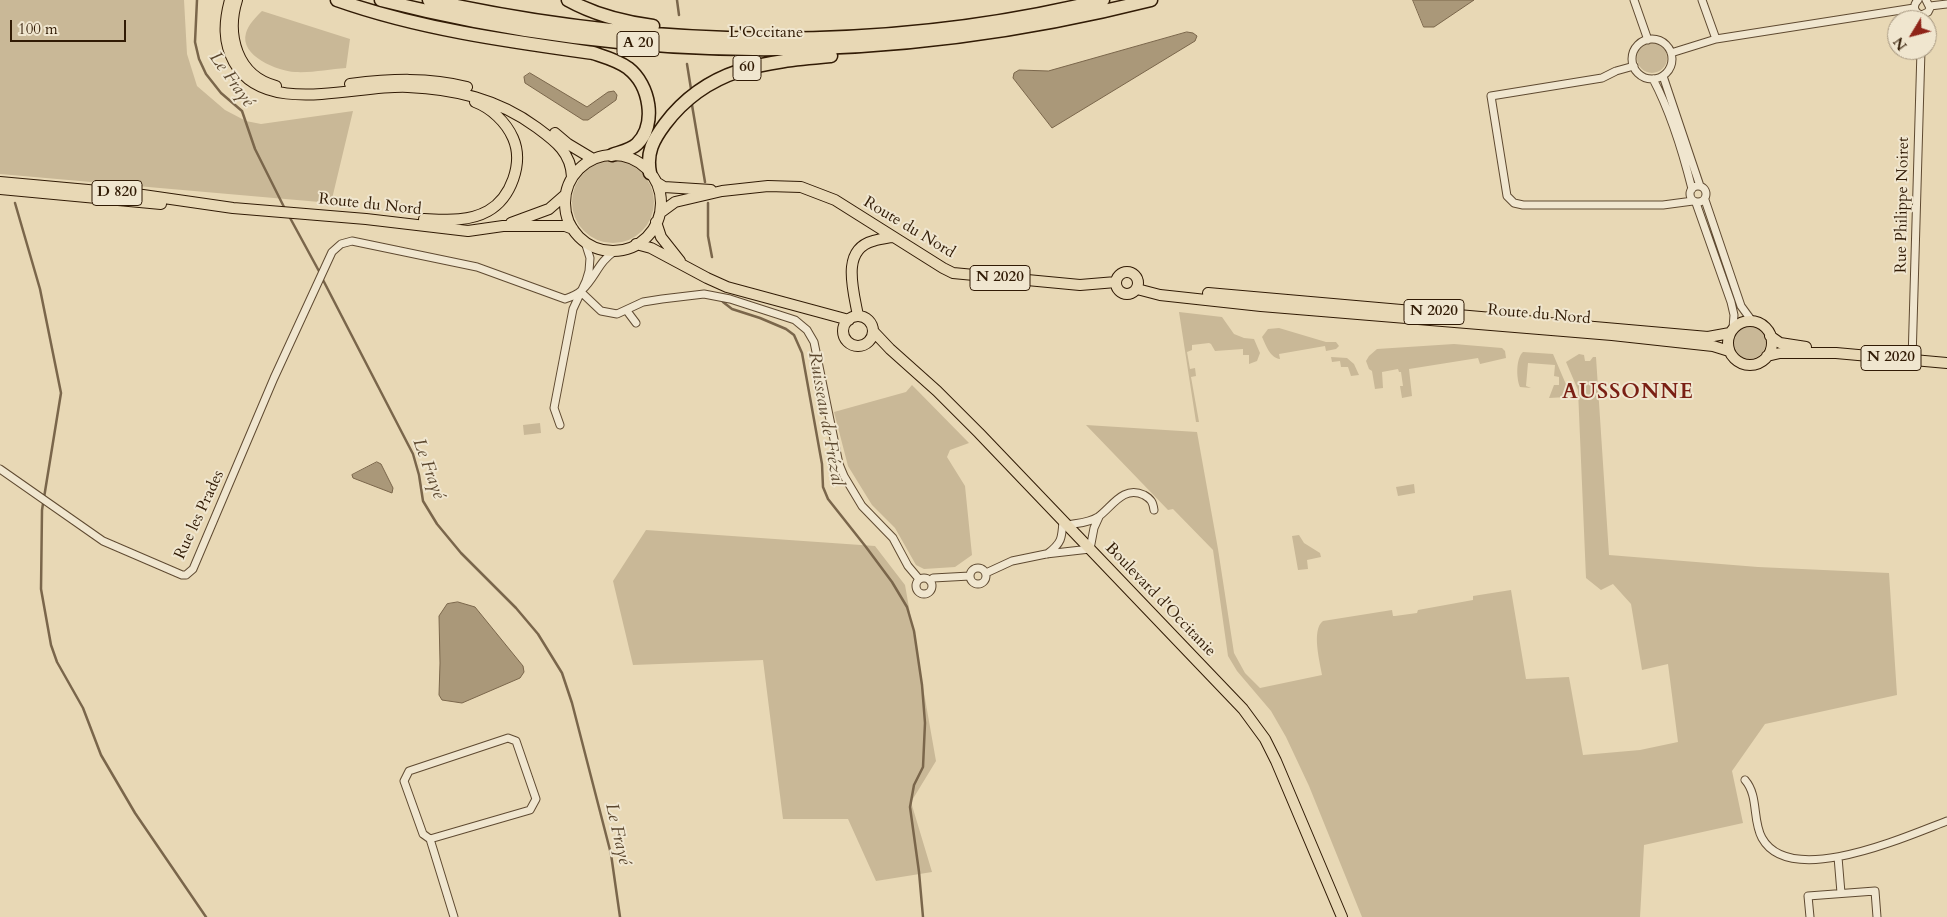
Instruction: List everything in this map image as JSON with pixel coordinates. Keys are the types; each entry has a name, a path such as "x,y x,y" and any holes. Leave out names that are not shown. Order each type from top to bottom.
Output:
{"highway":[{"path":"337,0 390,16 441,28 593,53 616,61 630,69 638,80 645,93 649,118 644,135 637,144 632,148 612,154"},
{"name":"L'Occitane","path":"381,0 438,14 512,28 630,44 759,50 899,44 956,38 1054,23 1151,0"},
{"name":"L'Occitane","path":"429,0 515,17 570,25 662,35 760,38 864,35 943,28 1009,19 1103,0"},
{"name":"60","path":"568,0 605,17 633,24 760,38"},
{"name":"60","path":"653,178 648,156 650,148 663,127 676,111 696,92 722,76 754,66 835,56 899,44"}],"main road":[{"path":"230,0 225,37 229,53 245,78 257,86 269,91 294,94 406,86 450,90 472,95 510,110 528,121 562,148 569,158 572,177"},
{"path":"237,0 232,34 235,50 251,72 271,84 294,88 406,80 451,83 474,89 513,105 531,115 568,144 593,159"},
{"path":"366,219 448,220 471,218 488,210 504,198 513,180 517,161 514,138 499,117 483,105 469,99 406,86"},
{"path":"612,154 633,159 653,178 660,197 658,218 648,235 636,244 615,250 599,248 585,242 573,229 566,213 565,195 572,177 581,166 593,159 612,154"},
{"name":"Route du Nord","path":"653,178 664,187 722,191"},
{"name":"Route du Nord","path":"0,182 143,195 233,208 366,219 468,231 503,226 565,226 573,229"},
{"name":"Route du Nord","path":"658,218 675,202 722,191 768,186 801,187 835,200 942,268 961,274 1080,285 1116,282"},
{"name":"Route du Nord","path":"0,189 197,208 233,208"},
{"name":"Route du Nord","path":"503,226 549,209 565,195"},
{"name":"Boulevard d'Occitanie","path":"658,218 661,237 682,263"},
{"path":"844,331 845,325 853,318 852,260 860,248 871,241 892,237"},
{"name":"Boulevard d'Occitanie","path":"636,244 651,248 727,287 823,313 869,321 873,331 890,350 937,391 1243,709 1265,739 1342,917"},
{"path":"1130,272 1136,276 1137,286 1131,293 1124,293 1118,289 1116,282 1121,274 1130,272"},
{"name":"Route du Nord","path":"1137,286 1708,337 1732,331"},
{"name":"Route du Nord","path":"1137,286 1160,295 1261,306 1612,335 1713,346 1729,351"},
{"name":"Boulevard d'Occitanie","path":"823,313 844,331 846,339 854,345 864,345 868,342 890,350"},
{"path":"1752,321 1765,328 1770,336 1771,346 1767,356 1756,364 1743,364 1734,358 1729,351 1728,339 1732,331 1742,322 1752,321"},
{"path":"868,342 873,331"},
{"name":"N 2020","path":"1770,336 1784,344 1836,353"},
{"name":"N 2020","path":"1767,356 1780,352 1836,353 1947,363"}],"street":[{"path":"1634,0 1648,40"},
{"path":"1702,0 1716,39"},
{"path":"1671,53 1716,39 1914,8 1918,0"},
{"path":"1928,3 1947,4"},
{"path":"1648,40 1660,41 1671,53 1672,63 1663,76 1653,79 1641,76 1634,66 1634,52 1639,45 1648,40"},
{"name":"Rue Philippe Noiret","path":"1912,360 1920,60"},
{"path":"1634,66 1616,71 1602,78 1491,96 1507,196 1518,205 1670,204 1705,200"},
{"path":"1663,76 1694,189 1694,202 1731,302 1734,315 1732,331"},
{"path":"1653,79 1659,90 1694,189"},
{"path":"1670,204 1694,189 1706,190 1705,200 1740,306 1752,321"},
{"name":"Rue les Prades","path":"0,469 103,541 182,575 186,575 193,569 274,378 324,268 332,252 341,244 352,241 477,267 565,299 581,292"},
{"path":"560,425 554,408 572,309 589,271 590,258 585,242"},
{"path":"581,292 601,262 615,250"},
{"path":"581,292 601,311 617,314 643,302 704,294 730,298 795,320 807,330 814,342 839,464 844,476 868,514 893,538 908,566 919,580"},
{"path":"627,311 636,323"},
{"path":"1046,554 1060,542 1065,523 1088,522 1098,517 1116,499 1130,492 1139,493 1149,498 1153,503 1154,510"},
{"path":"986,573 1012,561 1046,554 1090,549 1098,517"},
{"path":"970,576 972,570 978,568 986,573"},
{"path":"970,576 975,584 981,584 986,580 986,573"},
{"path":"930,581 933,578 970,576"},
{"path":"925,578 930,581 931,589 923,594 916,588 919,580 925,578"},
{"path":"430,839 530,810 536,799 516,741 508,738 409,771 404,781 423,834 430,839 454,917"},
{"path":"1745,780 1751,787 1762,838 1774,852 1795,859 1838,857 1887,844 1947,821"},
{"path":"1838,857 1841,893"},
{"path":"1810,917 1808,896 1875,891 1877,917"}],"shaded area":[{"path":"0,0 184,0 187,54 197,86 225,110 246,121 261,124 353,111 331,203 0,174"},
{"path":"1413,0 1474,0 1434,27 1424,27"},
{"path":"262,11 350,39 346,68 295,72 279,69 262,61 248,49 245,41 246,33 252,21"},
{"path":"1187,32 1197,36 1195,41 1052,128 1013,78 1014,73 1019,70 1048,71"},
{"path":"1652,43 1662,48 1667,58 1662,68 1652,73 1642,68 1637,58 1642,48"},
{"path":"530,73 587,107 608,92 614,91 617,95 616,100 588,120 583,120 525,83 524,77"},
{"path":"605,161 621,161 636,168 647,179 654,194 651,218 642,231 621,243 605,243 590,236 579,225 572,210 572,194 579,179 590,168"},
{"path":"1179,312 1222,317 1234,334 1254,339 1260,353 1257,361 1249,364 1249,355 1243,355 1243,349 1215,351 1209,343 1192,345 1192,350 1187,352 1190,369 1195,368 1196,376 1191,377 1199,422 1196,422"},
{"path":"1749,325 1756,326 1761,330 1765,335 1765,349 1761,354 1756,358 1749,359 1742,358 1737,354 1733,349 1732,342 1733,335 1737,330 1742,326"},
{"path":"1279,328 1326,342 1336,342 1339,346 1336,349 1326,351 1325,346 1279,354 1280,359 1269,351 1262,337 1268,329"},
{"path":"1454,344 1502,348 1505,351 1506,358 1480,364 1478,358 1409,369 1412,396 1402,398 1400,386 1403,386 1401,372 1398,369 1382,372 1383,388 1375,389 1372,371 1369,369 1366,361 1377,349"},
{"path":"1523,352 1553,354 1568,389 1567,397 1549,398 1554,385 1559,385 1559,377 1554,376 1555,365 1528,363 1526,386 1531,388 1520,387 1517,368"},
{"path":"1579,354 1584,355 1585,361 1590,361 1593,357 1596,357 1609,555 1758,567 1889,573 1897,695 1765,724 1732,771 1743,823 1644,845 1640,917 1362,917 1309,786 1286,737 1271,711 1237,671 1228,656 1213,550 1173,509 1168,510 1086,425 1197,432 1234,653 1245,673 1260,688 1322,675 1317,639 1319,625 1323,621 1392,610 1393,616 1417,613 1418,610 1473,600 1473,596 1511,590 1526,679 1569,677 1583,755 1640,750 1678,742 1668,664 1642,670 1631,604 1613,584 1601,590 1586,578 1578,390 1566,362"},
{"path":"1331,357 1347,358 1354,364 1359,375 1351,376 1348,367 1341,367 1340,361 1332,362"},
{"path":"912,385 969,443 950,450 947,457 965,486 972,555 955,567 924,569 916,565 895,528 872,505 848,466 834,412 906,392"},
{"path":"540,423 541,433 524,435 523,425"},
{"path":"377,462 381,464 393,488 392,493 353,478 352,475"},
{"path":"1414,484 1415,493 1398,496 1396,487"},
{"path":"646,530 875,546 905,585 936,761 911,802 932,872 876,881 848,819 783,819 763,660 633,665 613,581"},
{"path":"1299,535 1304,543 1320,553 1321,557 1307,560 1308,569 1298,570 1292,536"},
{"path":"458,602 475,607 523,666 524,672 520,678 462,703 442,700 439,695 439,616 447,604"}],"waterway":[{"name":"Le Frayé","path":"197,0 195,42 199,59 206,74 221,93 242,111 255,149 285,209"},
{"name":"Ruisseau de Frézal","path":"677,0 679,15"},
{"name":"Ruisseau de Frézal","path":"687,64 691,89"},
{"name":"Ruisseau de Frézal","path":"692,105 705,182"},
{"path":"15,203 40,289 61,393 42,510 41,589 51,645 57,662 83,708 101,755 135,813 206,917"},
{"name":"Ruisseau de Frézal","path":"708,203 708,236 712,257"},
{"name":"Le Frayé","path":"289,216 320,273"},
{"name":"Le Frayé","path":"322,278 413,454 423,501 437,524 461,553 516,608 538,634 562,673 572,703 611,854 620,917"},
{"name":"Ruisseau de Frézal","path":"723,302 732,309 760,318 786,329 794,335 802,353 822,464 823,487 828,499 892,582 907,607 914,631 922,685 925,723 923,767 914,785 910,807 923,917"}],"district":[{"name":"AUSSONNE","path":"1628,393"}]}
